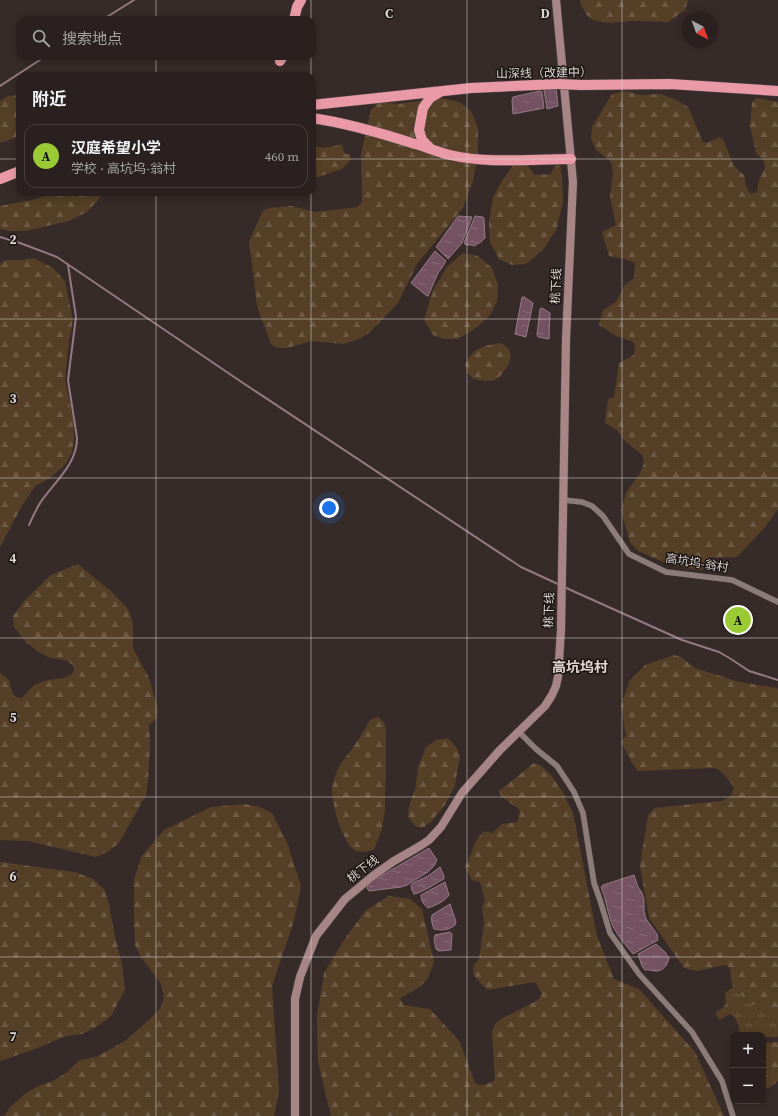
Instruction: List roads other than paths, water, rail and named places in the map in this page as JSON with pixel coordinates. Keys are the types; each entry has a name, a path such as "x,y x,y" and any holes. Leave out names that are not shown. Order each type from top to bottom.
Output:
{"highway":[{"path":"295,16 300,0"},
{"name":"山深线（改建中）","path":"316,105 471,88 532,85 670,84 778,91"},
{"path":"430,148 422,140 419,130 423,108 430,98 443,91"},
{"path":"316,119 350,125 430,148 448,155 467,158 510,160 571,159"},
{"path":"0,179 16,173"}],"main road":[{"name":"桃下线","path":"295,1116 295,999 300,977 316,936 345,899 374,875 420,846 441,827 462,793 484,767 545,706 556,686 558,677 562,583 566,340 573,182 556,0"}],"street":[{"name":"高坑坞-翁村","path":"563,500 582,502 592,506 603,516 629,554 666,572 732,580 778,602"},
{"path":"519,732 536,749 557,766 574,792 583,813 594,882 610,933 639,974 692,1032 722,1080 733,1116"}],"water":[{"path":"556,87 558,106 547,109 544,90"},
{"path":"540,91 542,92 544,108 513,114 513,97"},
{"path":"458,216 472,217 462,243 448,259 436,247"},
{"path":"475,216 483,217 484,219 485,238 474,246 466,245 464,243"},
{"path":"435,251 446,261 438,273 427,296 411,283"},
{"path":"522,297 533,303 526,337 515,334"},
{"path":"542,308 550,313 549,339 538,337 537,335 540,309"},
{"path":"429,848 437,860 428,872 401,887 369,891 367,888 369,883"},
{"path":"440,867 444,879 425,890 414,894 411,885 428,876"},
{"path":"634,875 644,900 646,919 657,934 658,940 633,954 620,939 613,926 601,887"},
{"path":"445,882 449,895 437,904 428,908 425,906 421,895"},
{"path":"450,904 456,922 455,925 445,930 434,929 432,915"},
{"path":"450,932 452,934 451,950 439,951 436,949 434,939 435,935"},
{"path":"656,944 669,958 668,963 665,967 658,971 645,970 638,954"}],"waterway":[{"path":"108,16 134,0"},
{"path":"21,72 40,60"},
{"path":"0,86 16,76"},
{"path":"0,237 57,257 243,383 521,567 560,585"},
{"path":"29,525 40,503 69,465 76,448 77,438 68,380 76,317 68,265"},
{"path":"564,587 682,640 719,652 749,671 778,680"}],"place":[{"name":"汉庭希望小学","path":"738,620"}],"district":[{"name":"高坑坞村","path":"580,667"}]}
